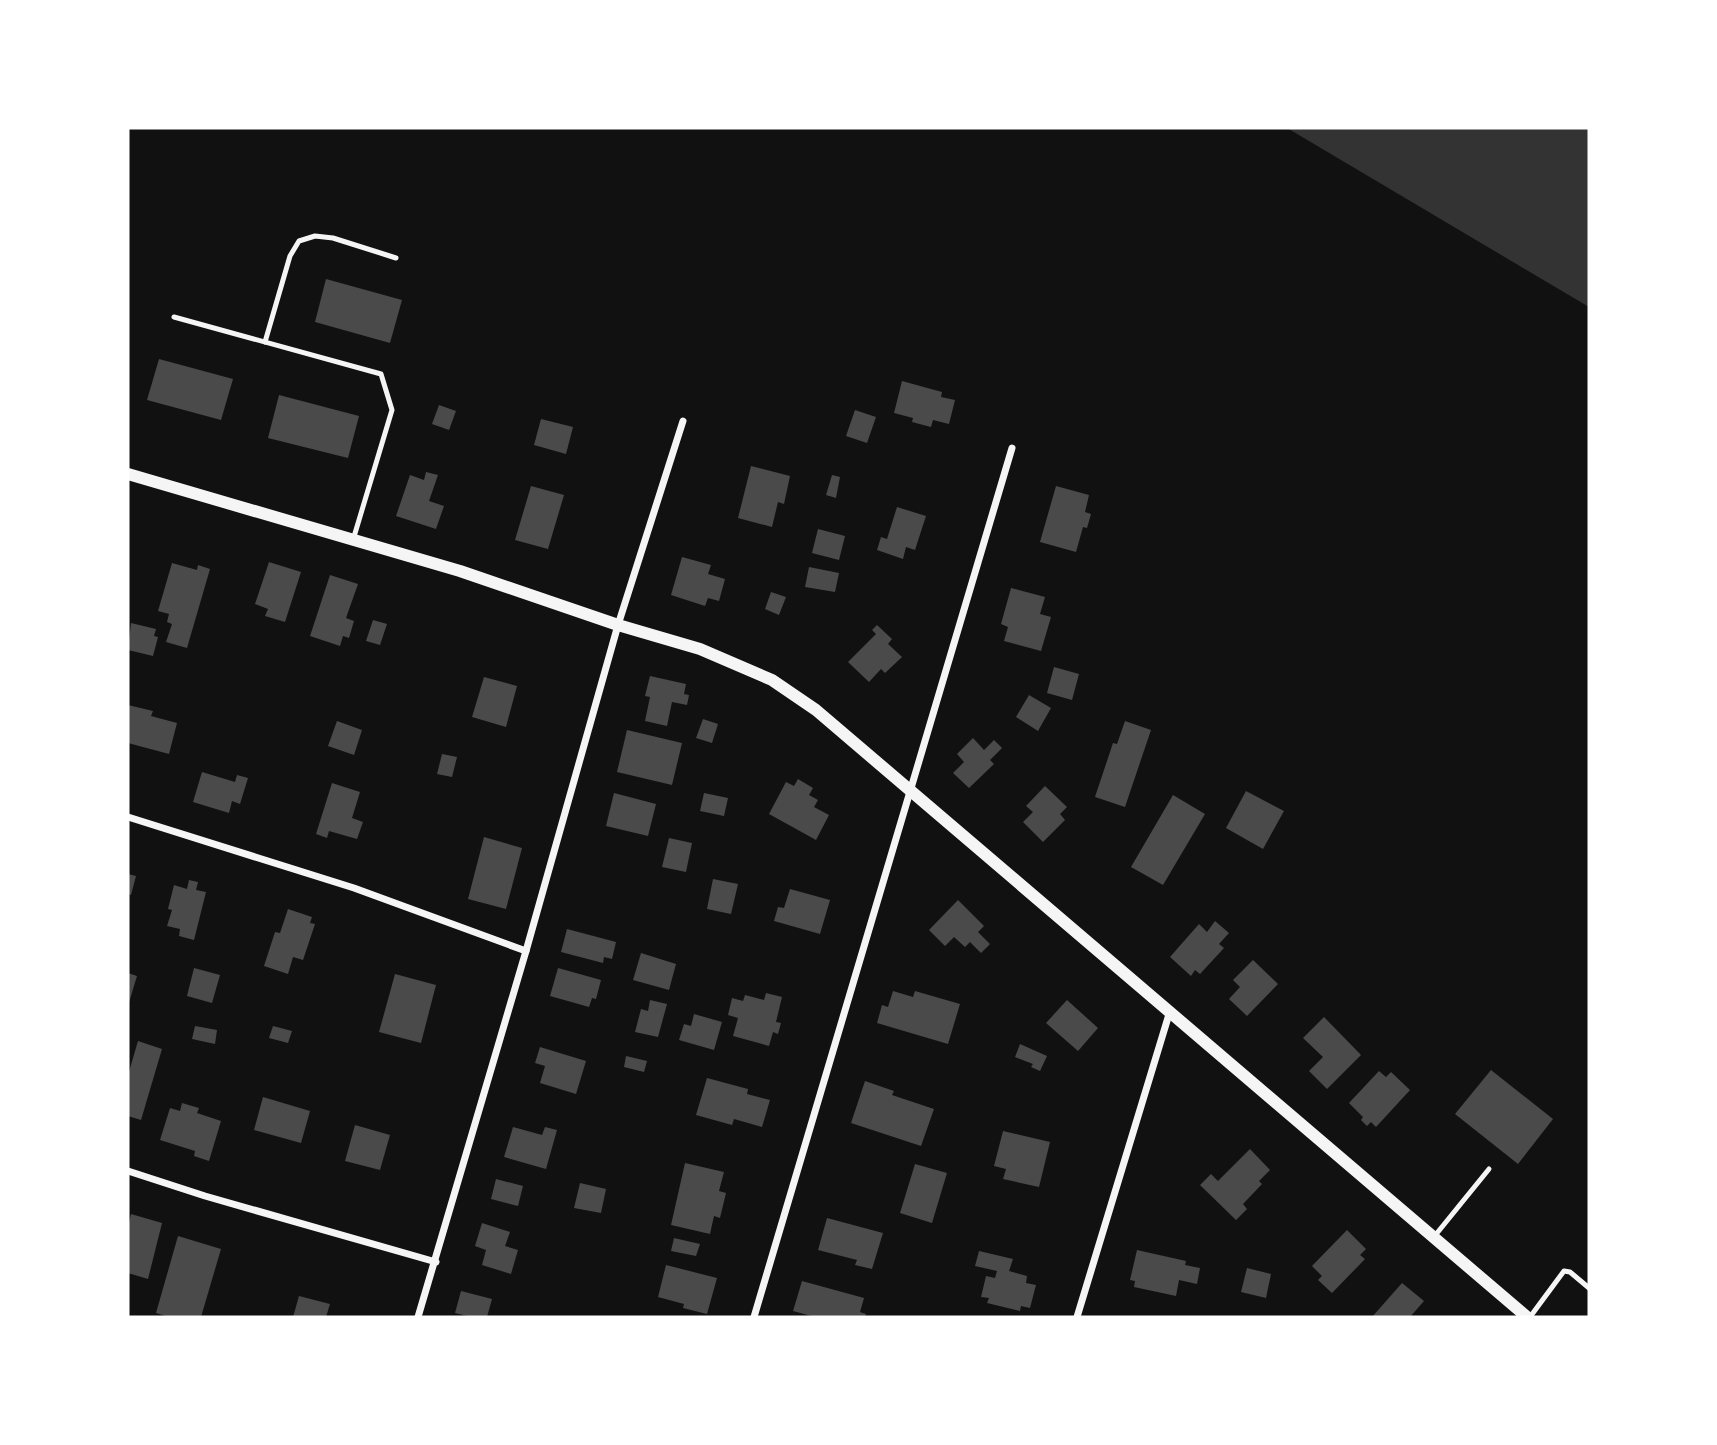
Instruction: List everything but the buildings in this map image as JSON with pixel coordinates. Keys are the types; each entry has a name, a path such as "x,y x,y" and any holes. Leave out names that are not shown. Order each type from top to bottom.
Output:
{"street":[{"path":"418,1317 527,951 618,625 683,421"},
{"path":"754,1317 1012,449"},
{"path":"128,474 460,571 618,625 700,649 772,680 816,710 1529,1317"},
{"path":"128,817 354,888 527,951"},
{"path":"1077,1317 1170,1011"},
{"path":"128,1171 205,1196 436,1262"}],"lane":[{"path":"265,342 290,256 299,241 315,236 333,238 396,258"},
{"path":"174,317 381,374 393,410 353,540"},
{"path":"1433,1238 1489,1169"},
{"path":"1529,1317 1564,1271 1570,1272 1589,1288"}],"shaded area":[{"path":"1287,128 1589,128 1589,307"}]}
